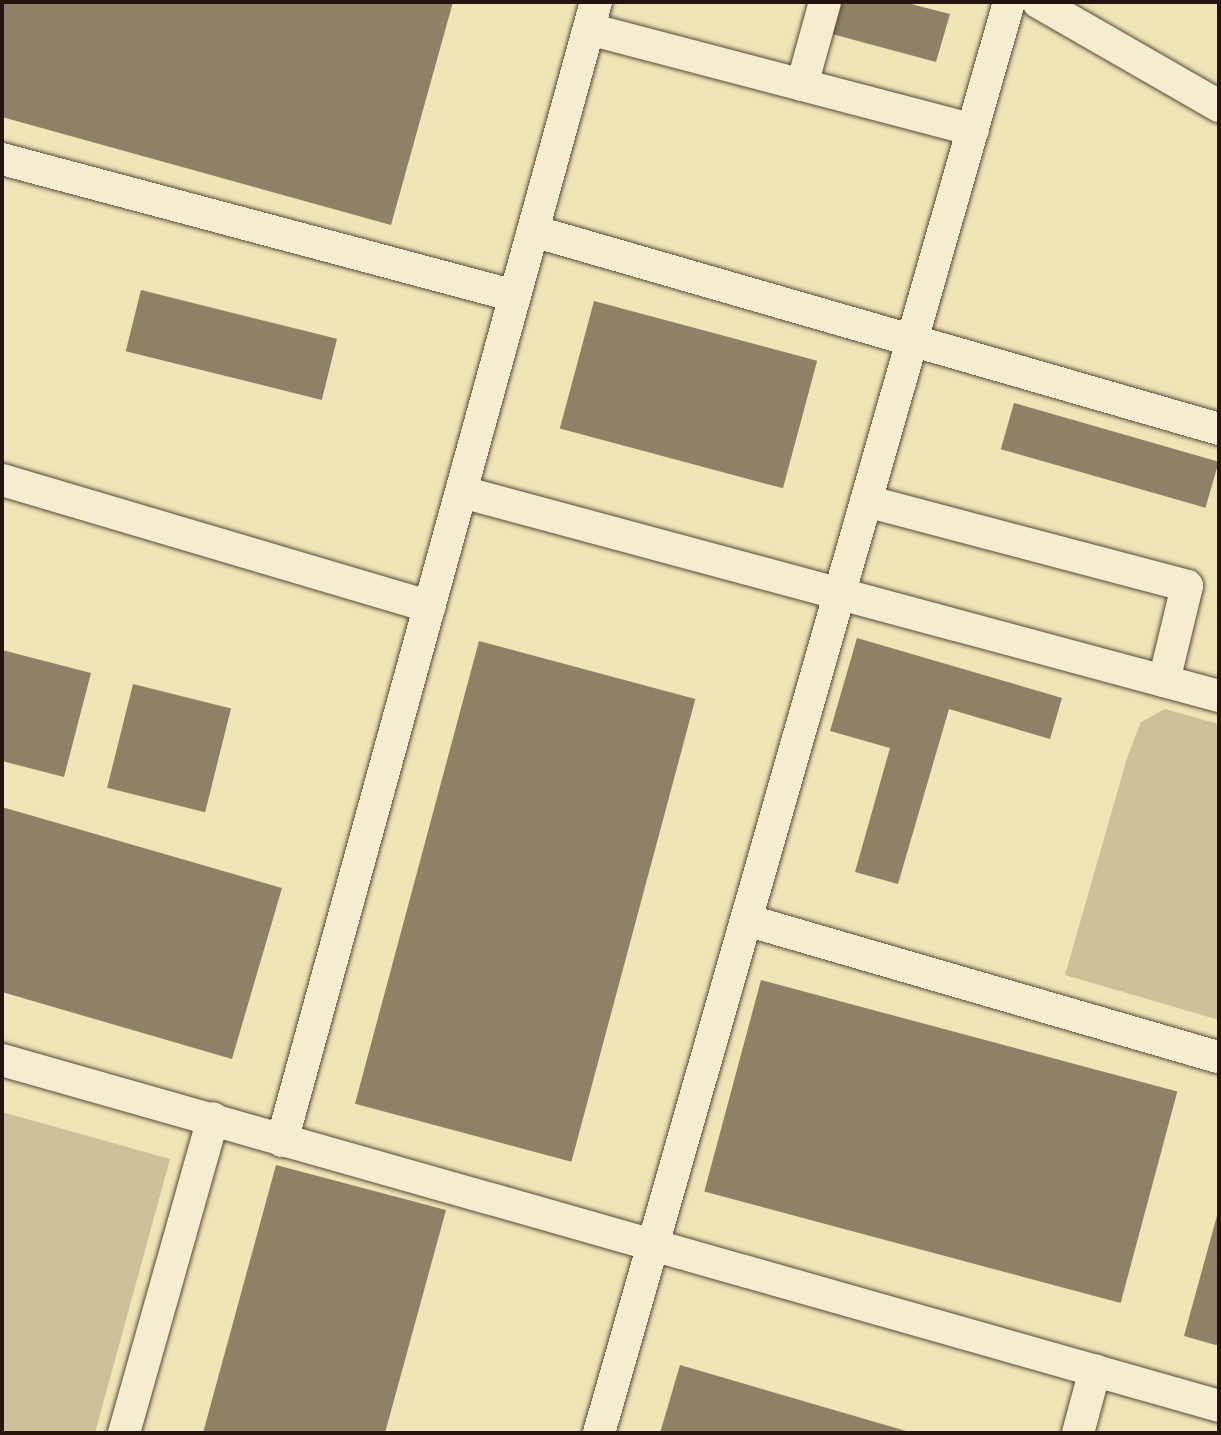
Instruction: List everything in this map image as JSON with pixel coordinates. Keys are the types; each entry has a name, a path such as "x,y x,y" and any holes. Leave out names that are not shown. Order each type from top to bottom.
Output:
{"lane":[{"path":"802,85 825,2"},
{"path":"599,1433 1010,2"},
{"path":"1038,2 1219,106"},
{"path":"282,1141 592,16 802,85 972,130"},
{"path":"2,159 515,296"},
{"path":"533,231 1219,429"},
{"path":"2,480 430,607"},
{"path":"462,492 1219,696"},
{"path":"866,501 1187,586 1164,681"},
{"path":"746,920 1219,1057"},
{"path":"2,1060 1219,1406"},
{"path":"124,1433 213,1118"},
{"path":"1077,1433 1095,1370"}],"shaded area":[{"path":"1165,709 1219,724 1219,1020 1065,975 1127,758 1141,722"},
{"path":"2,1112 170,1159 95,1433 2,1433"}],"building":[{"path":"2,2 453,2 391,225 2,117"},
{"path":"841,2 903,2 950,14 936,62 832,34"},
{"path":"141,290 337,339 322,400 126,351"},
{"path":"594,301 817,361 783,488 560,429"},
{"path":"1014,403 1219,462 1206,508 1001,449"},
{"path":"857,638 1062,698 1050,739 949,709 898,884 855,872 890,748 830,731"},
{"path":"479,641 695,699 571,1162 355,1104"},
{"path":"2,650 91,673 64,777 2,761"},
{"path":"133,684 231,708 205,812 107,788"},
{"path":"2,807 282,888 232,1059 2,992"},
{"path":"761,980 1177,1092 1121,1303 704,1192"},
{"path":"276,1165 446,1210 385,1433 203,1433"},
{"path":"1219,1212 1219,1346 1184,1336"},
{"path":"680,1365 906,1431 906,1433 660,1433"}]}
